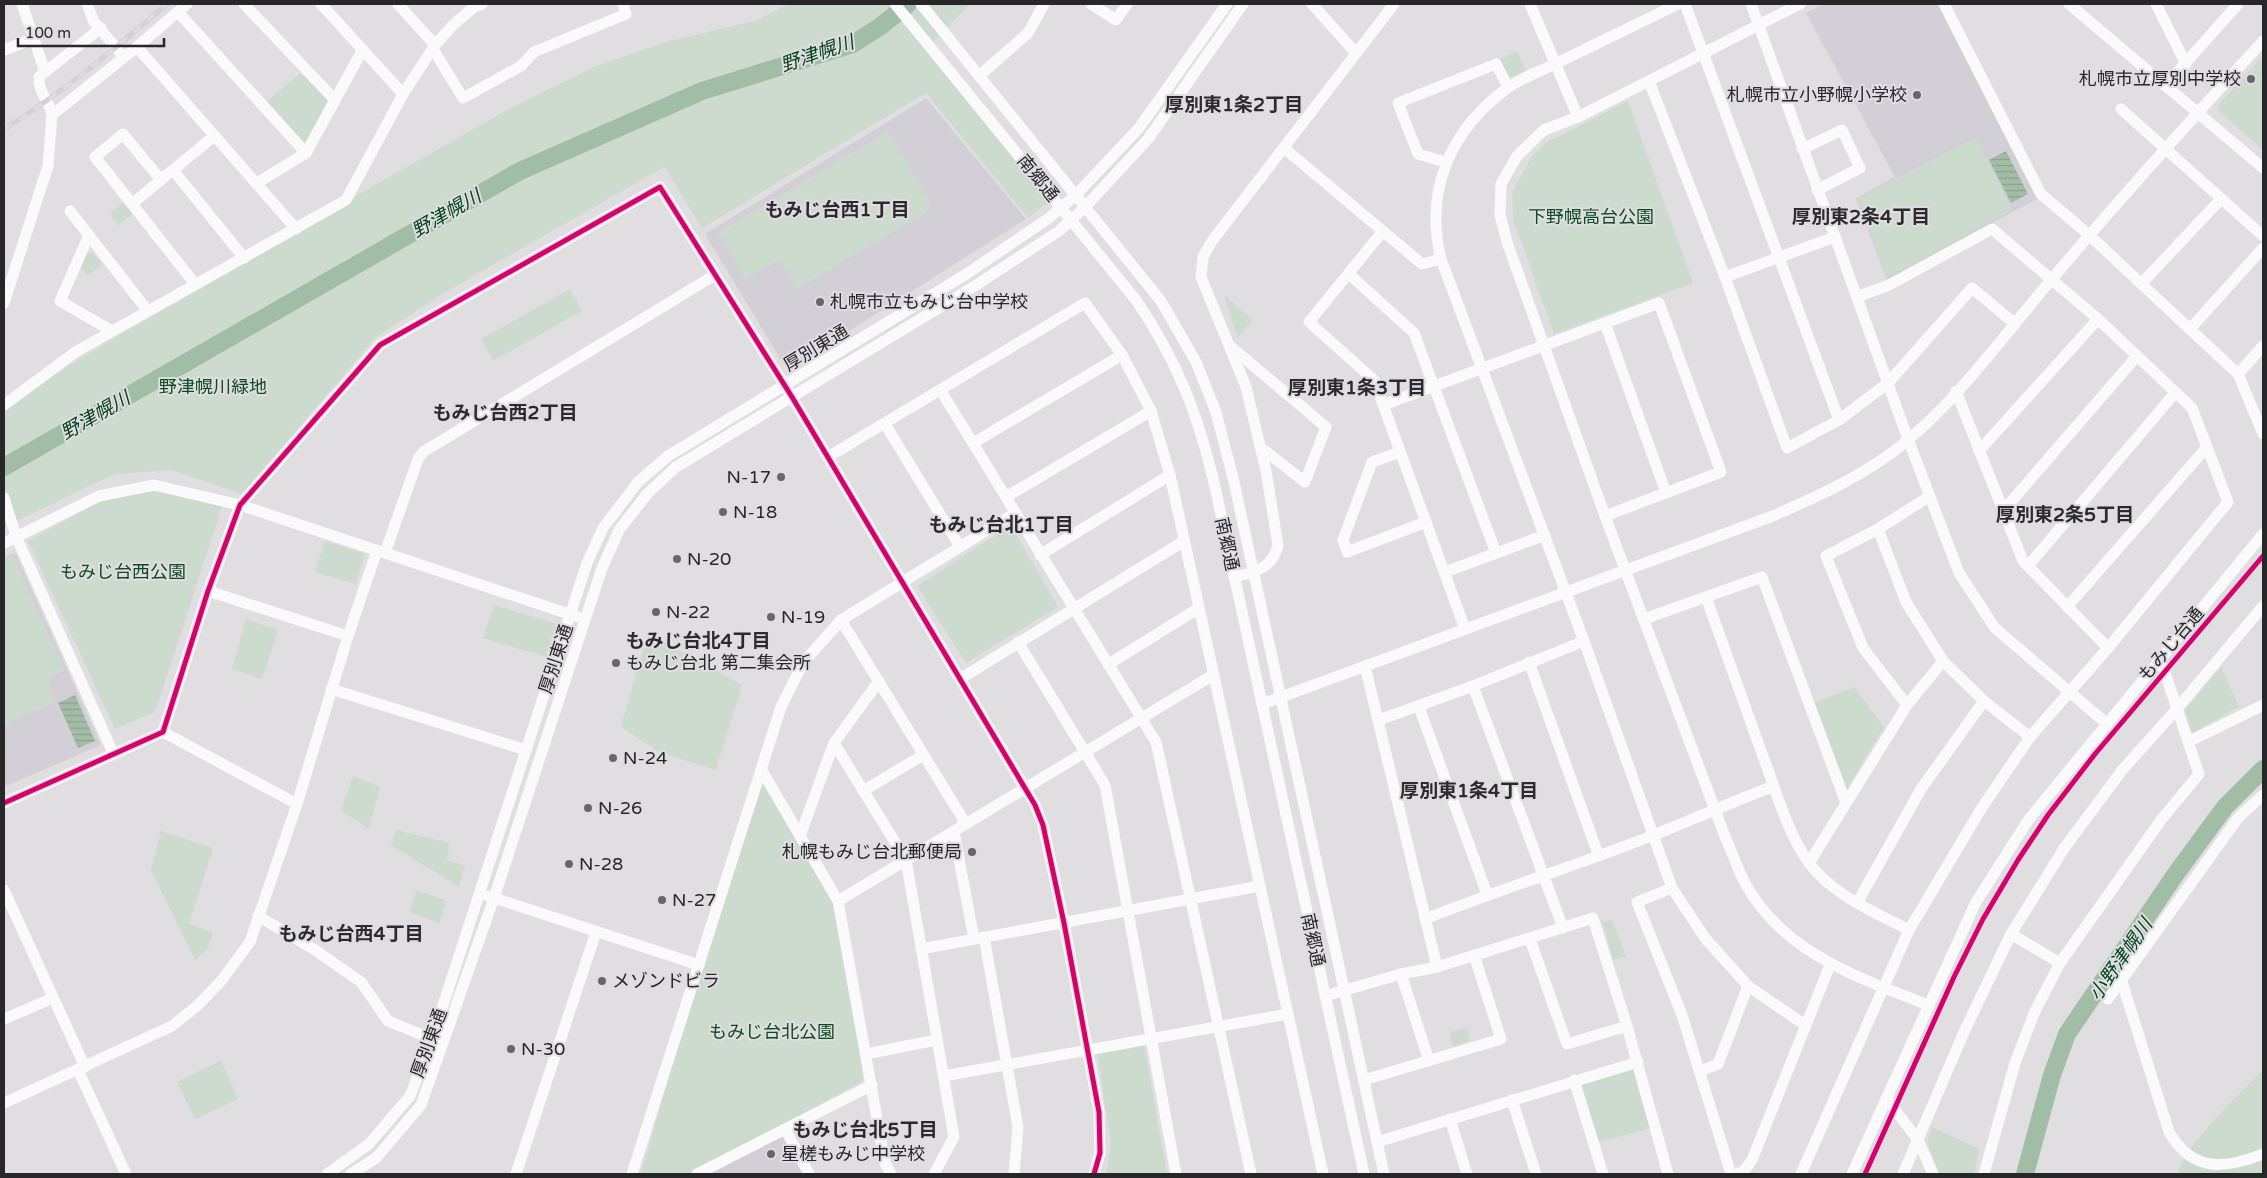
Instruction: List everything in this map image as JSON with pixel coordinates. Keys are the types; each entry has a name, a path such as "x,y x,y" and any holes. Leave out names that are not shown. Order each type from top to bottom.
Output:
{"street":[{"path":"22,4 45,72"},
{"path":"87,4 94,22 101,28 124,58"},
{"path":"52,115 124,58 186,4"},
{"path":"244,4 335,100"},
{"path":"321,4 403,94"},
{"path":"398,4 434,47 463,98 521,66 534,52 626,14 624,4"},
{"name":"南郷通","path":"895,4 1072,220 1149,319 1187,390 1206,450 1364,1174"},
{"name":"南郷通","path":"921,4 1161,301 1196,362 1216,412 1254,573 1384,1174"},
{"path":"979,76 1028,33 1044,4"},
{"path":"1091,4 1116,20 1127,4"},
{"name":"厚別東通","path":"327,1174 369,1144 410,1096 432,1039 587,563 603,528 638,482 668,456 965,274 1062,208 1076,196 1139,128 1181,72 1227,4"},
{"name":"厚別東通","path":"351,1174 376,1158 421,1105 494,898 584,619 602,568 619,530 647,494 676,467 970,289 1059,231 1085,207 1148,139 1242,4"},
{"path":"1312,4 1356,53"},
{"path":"1234,577 1254,573 1268,565 1276,555 1278,545 1260,447 1246,387 1201,277 1203,257 1212,241 1394,4"},
{"path":"1531,4 1578,117"},
{"path":"1678,4 1508,87 1475,116 1445,162 1436,203 1435,235 1441,259 1584,641 1672,888 1705,938 1748,986 1805,1025"},
{"path":"1685,4 1839,420"},
{"path":"1751,4 1834,237 1959,573 1995,628 2106,723"},
{"path":"1800,4 1758,27 1702,52 1578,117 1544,130 1517,156 1501,184 1500,215 1508,245 1605,516 1714,808 1745,884 1765,911 1789,936 1830,965 1928,1005"},
{"path":"1944,4 2041,194 2089,235 2238,374 2263,434"},
{"path":"2069,4 2263,168"},
{"path":"2156,4 2186,64"},
{"path":"4,405 77,351 346,200 403,94 434,47 453,25 476,5"},
{"path":"2165,86 2186,64 2234,5"},
{"path":"178,12 306,153"},
{"path":"4,300 48,166 52,115 50,107 38,87 39,77 101,28"},
{"path":"4,50 35,38"},
{"path":"1262,704 1774,516 1833,490 1891,453 1908,439 1956,391 2089,235 2263,41"},
{"path":"137,47 296,229"},
{"path":"257,183 306,153 362,51"},
{"path":"1445,162 1418,154 1398,103 1496,64 1508,87"},
{"path":"1649,80 1725,277 1787,448 1839,420 1888,383 1972,288 2014,323"},
{"path":"2121,109 2263,236"},
{"path":"1802,149 1842,130 1860,168 1817,190"},
{"path":"161,180 123,134 95,157 195,284"},
{"path":"132,204 214,136"},
{"path":"1284,148 1422,264 1441,259"},
{"path":"173,170 244,258"},
{"path":"4,803 163,732 208,591 240,505 380,345 660,186 792,397 1026,787 1043,825 1064,923 1099,1112 1100,1153 1094,1174"},
{"path":"2142,284 2221,200"},
{"path":"70,211 147,310"},
{"path":"1800,1174 1909,930 1957,846 2030,737 2108,648 2228,502 2192,408 2098,319 1992,229 1888,285 1856,297"},
{"path":"1384,232 1309,322 1374,380 1465,629"},
{"path":"89,235 60,302 112,331"},
{"path":"1725,277 1834,237"},
{"path":"2190,329 2263,248"},
{"path":"1349,274 1414,333 1496,553"},
{"path":"4,1103 172,1026 197,1006 221,982 250,942 297,804 348,636 418,459 423,452 715,275"},
{"path":"828,457 941,391 1085,302 1122,355 1150,411 1170,475 1323,1174"},
{"path":"1383,405 1659,302 1721,472 1605,516"},
{"path":"1979,451 2098,319"},
{"path":"1605,323 1666,493"},
{"path":"1229,345 1326,427 1304,482 1260,447"},
{"path":"2238,374 2263,346"},
{"path":"974,442 1122,355"},
{"path":"2003,511 2137,356"},
{"path":"941,391 974,442 1040,555 1156,742 1251,1174"},
{"path":"1956,391 2023,561 2108,648"},
{"path":"2028,566 2175,393"},
{"path":"1006,496 1150,411"},
{"path":"885,424 959,545"},
{"path":"2067,607 2207,447"},
{"path":"1400,452 1372,462 1344,540 1347,552 1426,522"},
{"path":"1040,555 1170,475"},
{"path":"4,543 100,496 154,485 240,505 584,619"},
{"path":"1908,705 1863,648 1826,556 1878,530 1930,496"},
{"path":"5,500 16,536 113,753"},
{"path":"632,1174 781,707 803,664 841,620 959,545 1015,513"},
{"path":"1878,530 1906,602 1944,661 1984,700 2030,737"},
{"name":"もみじ台通","path":"1852,1174 1976,902 2029,819 2263,534"},
{"path":"1445,572 1545,535"},
{"path":"960,678 1184,541"},
{"path":"1644,619 1762,577 1846,803"},
{"path":"208,591 348,636"},
{"path":"1706,597 1774,786 1798,844 1809,863 1834,888 1857,903 1909,930"},
{"path":"1903,1174 1964,1032 2012,934 2065,847 2122,769 2176,710 2263,606"},
{"path":"1109,664 1199,608"},
{"path":"841,620 966,824"},
{"path":"1379,720 1473,686 1584,641"},
{"path":"1018,642 1105,785 1176,1174"},
{"path":"1984,1174 2015,1063 2035,1011 2060,963 2161,820 2199,774 2160,658"},
{"path":"1809,863 1908,705 1944,661"},
{"path":"1530,662 1598,854"},
{"path":"1365,666 1437,967"},
{"path":"838,901 1213,675"},
{"path":"800,836 834,743 879,681"},
{"path":"1473,686 1563,928"},
{"path":"331,689 526,750"},
{"path":"1857,903 1921,789 1984,700"},
{"path":"2188,742 2263,705"},
{"path":"1418,707 1487,894"},
{"path":"163,732 297,804"},
{"path":"834,743 906,860 954,1137 934,1174"},
{"path":"863,791 923,755"},
{"path":"761,769 838,901 885,1163 891,1174"},
{"path":"1425,920 1487,894 1543,876 1653,835 1714,808 1774,786"},
{"path":"2108,999 2238,818 2263,795"},
{"path":"954,832 1008,1064 1018,1128 1014,1174"},
{"path":"921,949 1260,886"},
{"path":"1672,888 1632,904 1682,1015 1701,1071 1731,1174"},
{"path":"4,890 7,905 53,998 126,1174"},
{"path":"479,894 699,965"},
{"path":"258,916 314,950 361,982 388,1021 432,1039"},
{"path":"1325,996 1402,974 1437,967 1593,918 1638,1062 1668,1174"},
{"path":"516,1174 596,932"},
{"path":"2012,934 2060,963"},
{"path":"1530,939 1567,1044 1627,1026"},
{"path":"1364,1080 1501,1039 1474,956"},
{"path":"1737,1174 1744,1171 1752,1160 1830,965"},
{"path":"1402,974 1429,1061"},
{"path":"2122,982 2169,1132 2174,1140 2195,1159 2213,1165 2232,1165 2263,1154"},
{"path":"1701,1071 1718,1064 1748,986"},
{"path":"4,1019 53,998"},
{"path":"944,1076 1288,1014"},
{"path":"866,1054 936,1040"},
{"path":"1377,1142 1574,1080 1638,1062"},
{"path":"1574,1080 1602,1174"},
{"path":"697,1174 872,1085"},
{"path":"1886,1098 1918,1140 1933,1174"},
{"path":"1512,1100 1536,1174"},
{"path":"1450,1119 1467,1174"},
{"path":"785,1129 809,1174"}],"shaded area":[{"name":"札幌市立小野幌小学校","path":"1823,4 1938,4 2037,199 1887,280 1856,198 1895,177 1806,13"},
{"name":"札幌市立もみじ台中学校","path":"926,98 1026,219 787,370 705,234"},
{"path":"2006,151 2028,194 2011,203 1989,160"},
{"path":"13,553 16,554 101,745 4,787 4,558"},
{"path":"75,695 95,741 78,748 58,703"},
{"name":"星槎もみじ中学校","path":"784,1133 805,1174 711,1174"}],"green space":[{"name":"野津幌川緑地","path":"789,4 970,4 928,47 1039,182 1048,202 1028,218 926,93 702,228 664,167 444,293 376,337 242,494 172,470 115,474 4,527 4,411 52,376 121,334 246,263 361,193 507,110 594,67 669,41 755,21"},
{"path":"1517,51 1526,70 1509,77 1500,59"},
{"name":"札幌市立厚別中学校","path":"2263,56 2263,150 2218,110 2220,103"},
{"path":"301,73 328,100 305,145 267,101"},
{"name":"下野幌高台公園","path":"1628,101 1693,283 1554,334 1513,219 1512,192 1532,156 1544,144"},
{"path":"888,131 930,201 927,212 797,289 779,260 746,279 718,233"},
{"path":"1976,137 2012,210 1887,278 1858,198"},
{"path":"124,202 133,213 119,225 110,214"},
{"path":"92,252 102,264 88,276 80,267 84,253"},
{"path":"570,289 582,311 493,361 481,339"},
{"path":"1224,295 1252,320 1238,338"},
{"name":"もみじ台西公園","path":"152,491 179,494 222,507 155,712 115,729 28,541 101,501"},
{"path":"1011,525 1058,607 966,663 917,586"},
{"path":"325,541 365,554 356,584 315,572"},
{"path":"13,555 65,671 52,676 49,688 55,702 4,725 4,561"},
{"path":"494,605 556,624 546,657 483,638"},
{"path":"246,619 278,630 262,679 232,669"},
{"path":"648,632 742,685 716,770 659,752 621,727"},
{"path":"2221,667 2239,707 2192,733 2185,710"},
{"path":"1854,687 1884,727 1846,790 1814,703"},
{"name":"もみじ台北公園","path":"765,775 836,902 856,1011 863,1081 689,1174 641,1174 686,1015"},
{"path":"353,776 380,787 369,829 341,810"},
{"path":"396,830 450,843 447,860 465,866 459,887 391,845"},
{"path":"161,831 213,848 189,924 213,933 207,950 195,960 151,870"},
{"path":"417,890 447,901 439,923 409,912"},
{"path":"1612,920 1626,956 1613,960 1603,922"},
{"path":"1467,1028 1470,1041 1453,1046 1449,1032"},
{"path":"1144,1044 1167,1174 1106,1174 1111,1143 1097,1053"},
{"path":"221,1061 238,1099 195,1119 177,1082"},
{"path":"1634,1066 1652,1128 1599,1142 1581,1083"},
{"path":"2263,1070 2263,1174 2178,1174 2191,1148 2202,1134"},
{"path":"1932,1127 1979,1149 1974,1174 1940,1174 1927,1143"}],"waterway":[{"name":"野津幌川","path":"4,467 520,171 702,91 853,44 881,26 908,4"},
{"name":"小野津幌川","path":"2025,1174 2052,1075 2067,1034 2175,875 2225,807 2263,769"}],"railway":[{"path":"4,129 47,101 88,70 167,4"}],"cycle path":[{"path":"4,803 163,732 208,591 240,505 380,345 660,187 792,397 1035,805 1043,825 1064,923 1099,1112 1100,1153 1094,1174"},
{"path":"1865,1174 1954,977 1983,919 2018,860 2048,815 2095,754 2263,556"}],"place":[{"name":"札幌市立厚別中学校","path":"2251,79"},
{"name":"札幌市立小野幌小学校","path":"1917,95"},
{"name":"札幌市立もみじ台中学校","path":"820,302"},
{"name":"N-17","path":"781,477"},
{"name":"N-18","path":"723,512"},
{"name":"N-20","path":"677,559"},
{"name":"N-22","path":"656,612"},
{"name":"N-19","path":"771,617"},
{"name":"もみじ台北 第二集会所","path":"616,663"},
{"name":"N-24","path":"613,758"},
{"name":"N-26","path":"588,808"},
{"name":"札幌もみじ台北郵便局","path":"972,852"},
{"name":"N-28","path":"569,864"},
{"name":"N-27","path":"662,900"},
{"name":"メゾンドビラ","path":"602,981"},
{"name":"N-30","path":"511,1049"},
{"name":"星槎もみじ中学校","path":"771,1154"}],"district":[{"name":"厚別東1条2丁目","path":"1234,104"},
{"name":"もみじ台西1丁目","path":"837,209"},
{"name":"厚別東2条4丁目","path":"1861,216"},
{"name":"厚別東1条3丁目","path":"1357,387"},
{"name":"もみじ台西2丁目","path":"505,412"},
{"name":"厚別東2条5丁目","path":"2065,514"},
{"name":"もみじ台北1丁目","path":"1001,524"},
{"name":"もみじ台北4丁目","path":"698,640"},
{"name":"厚別東1条4丁目","path":"1469,790"},
{"name":"もみじ台西4丁目","path":"351,933"},
{"name":"もみじ台北5丁目","path":"865,1129"}]}
